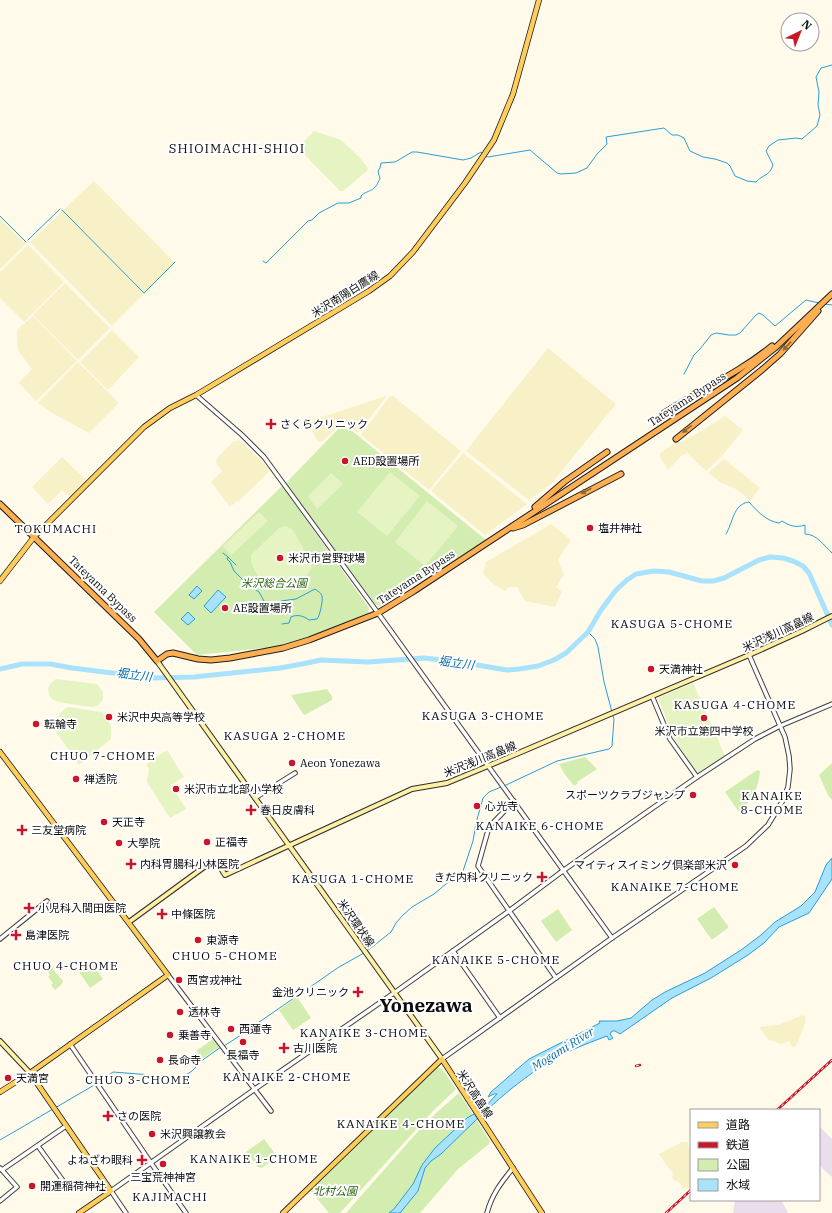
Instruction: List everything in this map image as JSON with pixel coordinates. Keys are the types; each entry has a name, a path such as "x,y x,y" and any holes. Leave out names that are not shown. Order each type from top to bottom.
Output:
{"highway":[{"name":"Tateyama Bypass","path":"0,504 139,639 157,661 167,654 173,653 198,659 211,660 283,648 309,640 378,613 414,591 742,374 776,347 832,295"},
{"path":"676,439 763,369 784,350 832,295"},
{"path":"664,413 752,362 812,313"},
{"path":"504,531 547,498 564,482 607,452"},
{"path":"504,531 522,525 621,474"}],"main road":[{"name":"米沢南陽白鷹線","path":"0,581 34,537 144,427 170,408 196,395 369,291 390,276 413,252 464,183 498,133 513,94 539,0"},
{"name":"米沢浅川高畠線","path":"129,922 211,862 216,862 225,875 412,789 447,783 749,655 832,616"},
{"name":"米沢環状線","path":"157,661 442,1059"},
{"path":"0,752 168,975 30,1073 0,1092"},
{"path":"0,1040 30,1073 111,1191 79,1213"},
{"path":"283,1213 442,1059"},
{"name":"米沢高畠線","path":"442,1059 542,1213"}],"street":[{"path":"196,395 242,435 264,457 612,938"},
{"path":"442,1059 612,938 746,846 768,825 782,802 788,787 790,769 789,756 787,745 780,726 749,655"},
{"path":"652,696 670,739 697,777"},
{"path":"126,1213 111,1191 394,993 564,870 697,777 755,739 780,726 832,704"},
{"path":"255,798 295,773"},
{"path":"514,801 489,827 478,863 479,868 556,978"},
{"path":"0,939 48,901"},
{"path":"453,951 500,1018"},
{"path":"168,975 271,1111"},
{"path":"70,1044 186,1213"},
{"path":"0,1201 17,1187 1,1169 38,1146 66,1126"},
{"path":"38,1146 69,1189"},
{"path":"486,1213 491,1198 513,1168"}],"shaded area":[{"path":"94,181 175,263 112,326 30,242"},
{"path":"0,218 26,244 0,269"},
{"path":"28,245 64,282 24,322 0,298 0,272"},
{"path":"65,283 110,328 78,360 33,315"},
{"path":"33,316 77,361 36,401 19,383 32,369 18,350 17,330"},
{"path":"112,330 139,357 108,390 80,362"},
{"path":"548,348 616,404 552,483 529,500 466,451"},
{"path":"78,362 119,403 89,433 52,413 38,403"},
{"path":"386,396 358,433 343,421 322,442 318,442 307,422"},
{"path":"390,396 393,396 461,451 429,490 361,435"},
{"path":"725,416 743,430 721,457 706,471 687,453 681,456 668,470 660,457 660,453 676,442 681,442"},
{"path":"239,440 261,460 270,471 238,502 237,501 230,507 211,482 222,471 216,463 217,458 233,442"},
{"path":"463,453 527,504 485,535 431,491"},
{"path":"62,457 87,481 71,497 62,490 48,504 32,487"},
{"path":"724,459 760,488 750,500 736,489 720,482 708,473"},
{"path":"551,524 571,540 558,560 564,575 556,587 562,592 555,607 525,601 517,587 509,587 505,591 492,583 483,573 486,562"},
{"path":"803,1015 806,1017 805,1024 797,1044 793,1048 789,1041 781,1044 769,1040 759,1027 778,1025"},
{"path":"820,1127 832,1139 832,1177 820,1166"},
{"path":"682,1142 688,1142 690,1157 690,1187 682,1188 680,1183 674,1180 672,1177 673,1173 659,1154"},
{"path":"735,1201 782,1201 788,1212 786,1213 733,1213"}],"green space":[{"path":"314,131 341,140 368,168 367,171 343,191 340,191 299,149 299,146"},
{"path":"342,425 346,426 486,540 381,606 375,604 286,483"},
{"path":"390,472 420,496 387,536 357,512"},
{"path":"331,473 343,484 317,509 308,496"},
{"name":"米沢総合公園","path":"282,486 369,608 368,613 326,631 284,646 197,655 154,612"},
{"path":"427,501 458,526 425,566 395,542"},
{"path":"259,512 268,521 231,555 223,546"},
{"name":"米沢市営野球場","path":"285,526 293,530 312,566 309,573 300,582 285,587 278,587 270,585 258,576 252,565 251,558 252,554 279,528"},
{"path":"56,679 97,684 103,692 103,699 98,706 92,707 58,702 52,699 49,695 48,688"},
{"path":"693,683 725,756 700,773 697,773 674,738 658,698"},
{"path":"327,689 332,696 332,700 305,715 291,695"},
{"path":"68,707 101,712 109,721 111,727 111,739 79,765 54,729 60,714"},
{"path":"167,750 184,777 171,785 186,809 170,818 147,782 149,769 146,764"},
{"path":"585,757 597,769 577,782 578,783 574,786 559,764"},
{"path":"832,763 832,800 828,795 819,775"},
{"path":"757,770 760,771 756,789 751,799 739,812 725,792"},
{"path":"714,907 728,928 711,939 697,919"},
{"path":"558,909 572,930 556,942 541,921"},
{"path":"91,962 103,979 90,988 79,972"},
{"path":"51,967 63,981 62,984 55,990 51,985 53,983 48,977 50,975 47,970"},
{"path":"297,997 311,1018 293,1030 279,1010"},
{"path":"213,1039 219,1047 202,1059 196,1051"},
{"name":"北村公園","path":"436,1067 443,1070 456,1089 433,1111 340,1213 329,1213 310,1190"},
{"path":"459,1093 490,1141 489,1144 458,1169 420,1213 346,1213 413,1137 436,1113"},
{"path":"264,1139 276,1155 275,1158 262,1168 258,1167 246,1152"}],"water":[{"path":"197,586 202,591 194,599 189,595"},
{"path":"218,590 226,597 211,613 204,606"},
{"path":"188,612 195,619 188,625 181,619"},
{"name":"Mogami River","path":"832,858 832,879 809,913 779,927 764,943 748,955 711,978 672,998 620,1034 612,1031 610,1034 613,1038 609,1040 607,1036 571,1050 525,1078 476,1120 441,1154 431,1161 425,1168 418,1191 400,1213 389,1213 394,1209 413,1184 422,1165 435,1148 467,1118 483,1109 497,1094 488,1097 491,1092 529,1059 600,1023 599,1021 617,1021 631,1018 652,1000 665,992 705,973 741,950 775,922 801,906 815,892 826,865"}],"waterway":[{"path":"486,156 488,157 530,150 557,173 576,173 587,168 597,154 607,144 606,137 664,128 672,135 678,135 684,138 690,151 703,157 727,163 735,176 747,181 756,182 768,174 773,165 766,151 769,146 778,140 796,138 802,139 817,126 820,115 818,105 819,92 816,77 821,68 832,65"},
{"path":"263,261 266,263 308,221 312,220 319,213 338,203 349,203 361,198 363,194 374,188 380,179 378,171 381,163 395,162 412,152 463,160 471,158 481,152 482,153"},
{"path":"28,240 60,209"},
{"path":"62,210 144,293 175,262"},
{"path":"0,216 26,242"},
{"path":"684,374 694,355 711,335 716,333 736,335 740,333 759,313 775,326 806,300 819,303"},
{"path":"824,304 832,305"},
{"path":"726,534 737,510 744,503 749,502 766,518 774,522 779,523 782,521 793,526 805,525 805,534 817,538 832,553"},
{"path":"223,553 228,557 227,559 234,571 248,585 259,592 264,601 276,610 281,601 296,599 315,589 321,594 322,604 317,619 309,620 296,616 291,617 289,623 282,624"},
{"path":"228,557 236,565"},
{"name":"堀立川","path":"0,669 22,664 50,664 153,678 194,677 280,668 321,660 368,662 424,658 507,670 519,669 538,666 554,660 566,653 588,632 601,610 616,590 636,574 654,571 669,572 702,581 713,581 724,578 759,560 770,557 783,558 803,566 809,573 832,625"},
{"path":"588,632 595,639 598,647 604,682 612,712"},
{"path":"504,786 557,761 609,749 612,746 613,716"},
{"path":"367,951 391,932 396,923 412,907 434,894 462,874 473,841 483,798 489,792 501,787"},
{"path":"224,1046 244,1033 249,1032 252,1027 339,967 364,953"},
{"path":"98,1082 113,1072 164,1076 171,1080 177,1081 192,1071 204,1059 221,1047"},
{"path":"55,1108 96,1084"},
{"path":"0,1140 53,1109"}],"railway":[{"path":"778,1109 832,1060"},
{"path":"636,1066 640,1065"},
{"path":"666,1213 690,1191"}],"place":[{"name":"さくらクリニック","path":"271,424"},
{"name":"AED設置場所","path":"345,461"},
{"name":"塩井神社","path":"590,528"},
{"name":"米沢市営野球場","path":"280,558"},
{"name":"AE設置場所","path":"225,608"},
{"name":"天満神社","path":"651,669"},
{"name":"米沢中央高等学校","path":"109,717"},
{"name":"米沢市立第四中学校","path":"704,718"},
{"name":"転輪寺","path":"36,724"},
{"name":"Aeon Yonezawa","path":"292,763"},
{"name":"禅透院","path":"76,779"},
{"name":"米沢市立北部小学校","path":"176,789"},
{"name":"スポーツクラブジャンプ","path":"693,795"},
{"name":"心光寺","path":"477,806"},
{"name":"春日皮膚科","path":"251,810"},
{"name":"天正寺","path":"104,822"},
{"name":"三友堂病院","path":"22,830"},
{"name":"正福寺","path":"207,842"},
{"name":"大學院","path":"119,843"},
{"name":"内科胃腸科小林医院","path":"131,864"},
{"name":"マイティスイミング倶楽部米沢","path":"735,865"},
{"name":"きだ内科クリニック","path":"542,877"},
{"name":"小児科入間田医院","path":"29,908"},
{"name":"中條医院","path":"162,914"},
{"name":"島津医院","path":"16,935"},
{"name":"東源寺","path":"198,940"},
{"name":"西宮戎神社","path":"179,980"},
{"name":"金池クリニック","path":"358,992"},
{"name":"透林寺","path":"180,1012"},
{"name":"西蓮寺","path":"231,1029"},
{"name":"乗善寺","path":"170,1035"},
{"name":"長福寺","path":"243,1042"},
{"name":"古川医院","path":"284,1048"},
{"name":"長命寺","path":"160,1060"},
{"name":"天満宮","path":"8,1078"},
{"name":"さの医院","path":"108,1116"},
{"name":"米沢興譲教会","path":"152,1134"},
{"name":"よねざわ眼科","path":"142,1160"},
{"name":"三宝荒神神宮","path":"163,1164"},
{"name":"開運稲荷神社","path":"32,1186"}],"district":[{"name":"SHIOIMACHI-SHIOI","path":"237,148"},
{"name":"TOKUMACHI","path":"56,529"},
{"name":"KASUGA 5-CHOME","path":"672,624"},
{"name":"KASUGA 4-CHOME","path":"735,705"},
{"name":"KASUGA 3-CHOME","path":"483,716"},
{"name":"KASUGA 2-CHOME","path":"285,736"},
{"name":"CHUO 7-CHOME","path":"103,756"},
{"name":"KANAIKE 8-CHOME","path":"772,803"},
{"name":"KANAIKE 6-CHOME","path":"540,826"},
{"name":"KASUGA 1-CHOME","path":"353,879"},
{"name":"KANAIKE 7-CHOME","path":"675,887"},
{"name":"CHUO 5-CHOME","path":"225,956"},
{"name":"KANAIKE 5-CHOME","path":"496,960"},
{"name":"CHUO 4-CHOME","path":"66,966"},
{"name":"Yonezawa","path":"426,1005"},
{"name":"KANAIKE 3-CHOME","path":"364,1033"},
{"name":"KANAIKE 2-CHOME","path":"287,1077"},
{"name":"CHUO 3-CHOME","path":"138,1080"},
{"name":"KANAIKE 4-CHOME","path":"401,1124"},
{"name":"KANAIKE 1-CHOME","path":"254,1159"},
{"name":"KAJIMACHI","path":"170,1197"}]}
